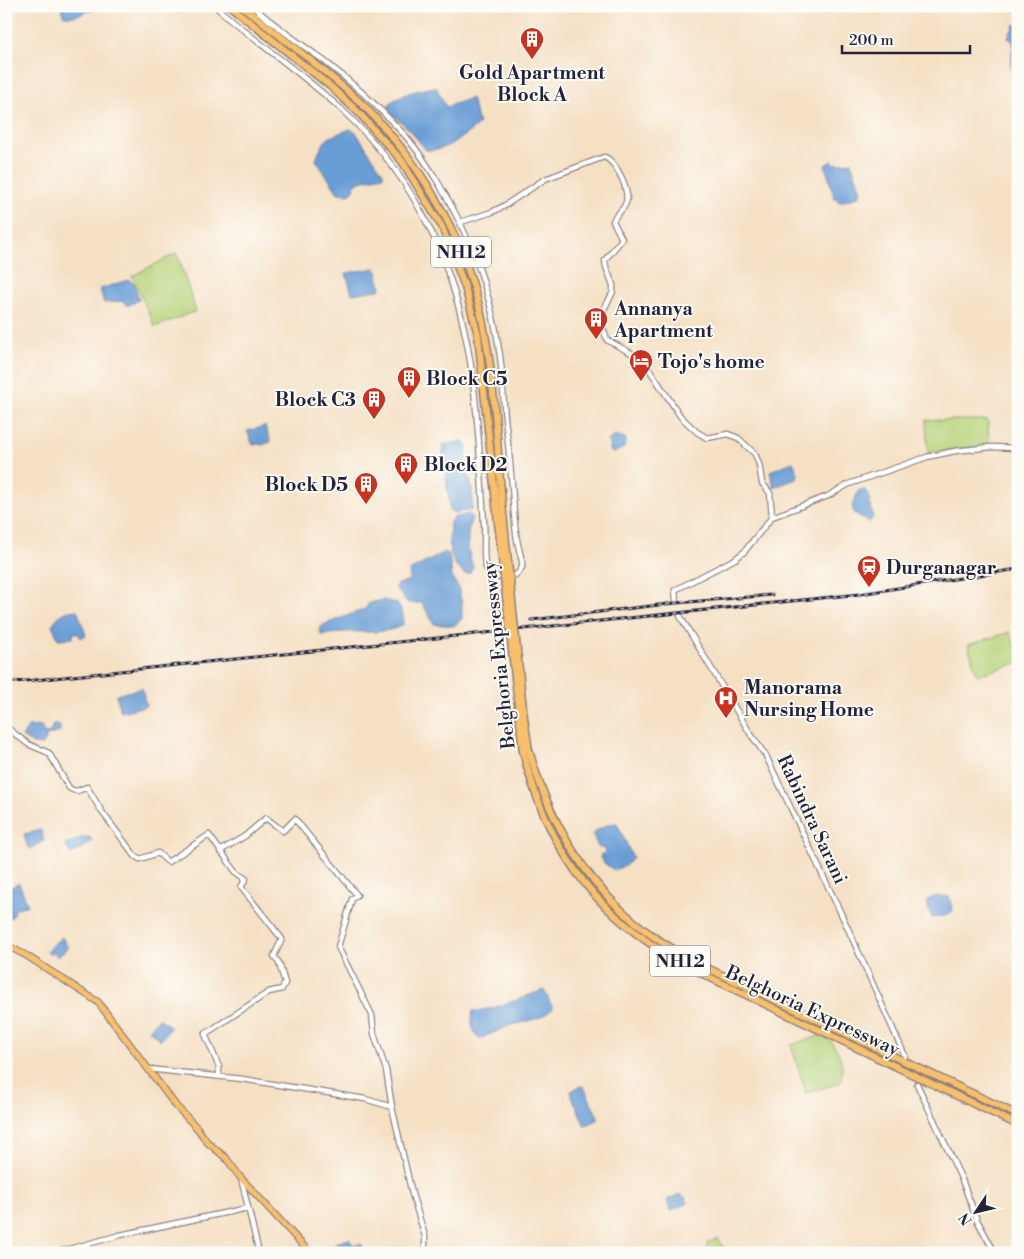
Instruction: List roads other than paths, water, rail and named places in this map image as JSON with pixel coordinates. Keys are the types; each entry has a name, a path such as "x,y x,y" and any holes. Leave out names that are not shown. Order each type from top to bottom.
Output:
{"highway":[{"name":"Belghoria Expressway","path":"230,6 330,86 379,134 402,161 442,227 465,286 478,335 524,718 526,751 537,800 555,839 568,861 594,894 641,937 671,956 715,980 1018,1125"},
{"name":"Belghoria Expressway","path":"242,6 260,17 337,81 382,125 405,152 445,217 464,259 484,327 491,383 499,503"},
{"path":"253,26 260,17"},
{"name":"Belghoria Expressway","path":"526,751 544,796 574,854 601,889 625,914 642,928 668,946 703,966 1018,1116"}],"main road":[{"path":"6,945 93,998 115,1023 176,1106 198,1129 207,1142 226,1158 240,1177 310,1253"}],"street":[{"path":"215,6 239,28 339,107 361,127 407,185 433,235 460,306 467,338 478,441 485,566 492,575 504,578 518,572 522,563 515,530 500,356 480,270 460,222 426,163 396,126 324,61 260,17 252,6"},
{"path":"460,222 492,212 504,206 545,179 604,157 609,158 618,171 626,189 627,199 625,205 613,221 622,239 606,260 606,267 613,285 613,292 602,317 606,340 631,354 647,366 672,404 697,432 707,438 728,434 738,438 747,445 755,454 760,464 762,483 770,493 772,517"},
{"path":"676,600 675,590 735,559 744,552 772,517 828,496 849,484 927,457 955,451 984,448 1018,448"},
{"name":"Rabindra Sarani","path":"680,616 750,733 766,756 845,922 905,1056"},
{"path":"6,727 28,744 49,753 69,788 74,791 87,787 135,856 140,859 158,854 168,862 209,835 236,872 246,879 240,887 282,939 274,956 279,963 285,983 282,989 269,992 205,1034 219,1067 219,1076"},
{"path":"220,851 245,836 266,818 283,831 295,820 357,895 352,900 338,946 372,1015 374,1034 386,1070 392,1107 424,1236 425,1253"},
{"path":"148,1069 219,1076 365,1099 392,1107"},
{"path":"917,1084 962,1180 977,1220 995,1253"},
{"path":"240,1177 260,1253"},
{"path":"55,1253 120,1235 248,1208"}],"water":[{"path":"60,6 104,6 75,16 64,16"},
{"path":"1018,24 1018,85 1013,75 1010,61 1013,41 1008,38 1014,25"},
{"path":"436,87 446,107 471,98 479,124 447,146 426,150 408,128 390,113 388,105 404,95"},
{"path":"350,129 355,131 383,173 383,176 360,181 355,184 354,190 349,194 338,193 316,160 328,138"},
{"path":"832,161 834,164 851,162 860,188 860,196 841,202 838,202 834,197 825,165"},
{"path":"376,268 381,287 379,290 352,294 346,273"},
{"path":"128,280 134,283 139,300 127,306 123,301 104,303 100,289"},
{"path":"265,426 271,442 253,445 247,431"},
{"path":"620,436 626,439 624,448 613,453 608,441 613,437"},
{"path":"463,441 467,445 466,464 472,489 472,510 455,513 450,510 442,445"},
{"path":"793,462 798,473 797,479 774,487 770,471"},
{"path":"859,490 865,490 869,495 873,518 869,522 854,513 852,506"},
{"path":"469,514 472,518 468,530 468,543 473,568 470,573 464,574 454,562 450,550 450,522 453,518"},
{"path":"445,552 449,554 452,577 458,587 462,603 462,619 454,626 434,624 422,603 408,603 396,589 396,585 410,580 409,571"},
{"path":"383,600 397,603 403,614 403,625 389,630 374,632 345,632 321,635 320,629 323,625 365,609 369,603"},
{"path":"77,610 86,635 81,638 77,633 73,633 73,638 58,639 52,625 63,614"},
{"path":"142,688 146,706 121,712 116,695"},
{"path":"57,723 60,726 60,732 46,736 46,740 42,745 33,744 22,737 28,727 41,726 44,734 51,731 52,726"},
{"path":"617,823 633,858 625,866 614,870 604,863 600,855 605,853 606,850 598,847 593,835 595,831 609,824"},
{"path":"41,830 44,840 31,849 27,846 24,834"},
{"path":"83,837 90,837 92,841 71,854 65,845"},
{"path":"19,883 28,905 15,909 13,916 6,920 6,890"},
{"path":"949,896 953,911 945,916 932,918 926,901 934,897"},
{"path":"62,937 68,948 57,957 54,952 49,954 47,952 51,946"},
{"path":"544,990 553,1008 543,1016 509,1026 480,1039 473,1030 473,1011 500,1006"},
{"path":"159,1018 171,1027 160,1040 149,1030"},
{"path":"580,1086 584,1087 599,1119 585,1126 570,1092"},
{"path":"681,1194 688,1203 670,1211 667,1200"},
{"path":"349,1239 353,1245 361,1244 367,1253 337,1253 335,1243"}],"tunnel":[{"path":"908,1062 917,1084"}],"railway":[{"path":"6,683 860,594 1018,569"},
{"path":"531,620 676,603 772,595"}],"place":[{"name":"Gold Apartment Block A","path":"532,60"},
{"name":"Annanya Apartment","path":"596,340"},
{"name":"Tojo's home","path":"641,382"},
{"name":"Block C5","path":"409,399"},
{"name":"Block C3","path":"374,420"},
{"name":"Block D2","path":"406,485"},
{"name":"Block D5","path":"366,505"},
{"name":"Durganagar","path":"869,588"},
{"name":"Manorama Nursing Home","path":"726,719"}]}
